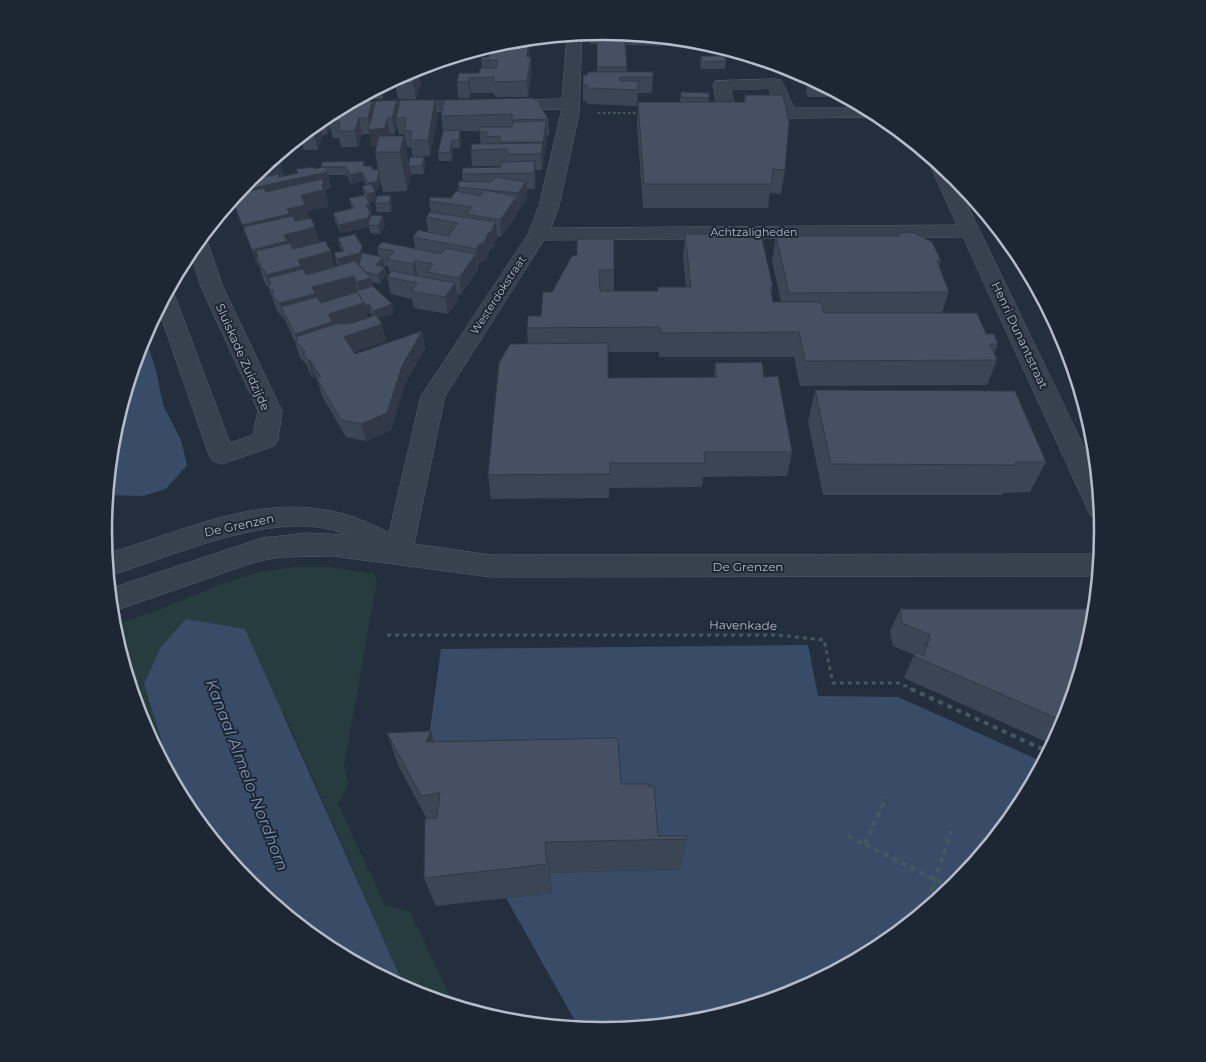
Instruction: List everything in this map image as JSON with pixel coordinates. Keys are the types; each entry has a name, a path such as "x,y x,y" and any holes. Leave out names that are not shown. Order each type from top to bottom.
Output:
{"street":[{"name":"Westerdokstraat","path":"399,550 433,396 538,234 549,206 570,109 575,41"},
{"path":"354,108 570,109"},
{"path":"787,114 860,113"},
{"name":"Henri Dunantstraat","path":"947,181 1092,491"},
{"name":"Achtzaligheden","path":"538,234 971,231"},
{"name":"Sluiskade Zuidzijde","path":"168,304 222,455 265,440 270,411 212,287 200,251"},
{"name":"De Grenzen","path":"113,563 214,528 266,518 289,516 333,520 350,525 399,550"},
{"name":"De Grenzen","path":"117,600 247,553 278,546 353,545 399,550 447,562 491,566 1093,565"}],"path":[{"path":"570,109 643,113"},
{"name":"Havenkade","path":"387,635 777,635 824,640 833,683 899,683 1042,749"},
{"path":"865,844 886,797"},
{"path":"928,899 951,831"},
{"path":"848,836 943,884"}],"green space":[{"path":"294,567 330,567 374,574 377,581 344,766 348,785 338,804 385,905 410,912 451,998 401,978 284,713 145,684 166,753 149,719 138,689 120,623 241,577"}],"water":[{"path":"148,346 156,370 163,405 181,440 187,465 166,489 143,496 113,495 121,435 138,373"},
{"name":"Kanaal Almelo-Nordhorn","path":"186,619 245,629 401,978 357,956 304,921 256,878 213,830 195,804 165,752 144,684 161,647"},
{"path":"808,645 818,696 898,697 1037,759 1011,804 993,830 950,878 902,921 848,956 791,985 761,996 699,1013 635,1021 575,1021 506,898 552,893 548,873 682,869 425,766 441,649"}],"building":[{"path":"597,41 625,41 627,67 597,67"},
{"path":"528,46 527,57 531,57 527,81 493,82 494,77 469,78 468,82 457,82 459,73 479,73 480,68 496,68 497,60 481,60 482,57 489,57 489,54"},
{"path":"701,56 724,56 726,61 702,62"},
{"path":"588,72 653,72 653,77 620,77 620,81 638,81 638,90 587,88 587,85 583,85 583,75 587,75"},
{"path":"415,77 413,83 403,83"},
{"path":"681,92 709,93 709,98 681,97"},
{"path":"745,95 783,95 789,122 785,170 773,169 771,184 644,184 638,102 746,102"},
{"path":"532,98 538,101 548,119 512,120 512,114 441,116 444,100"},
{"path":"397,100 392,118 387,118 385,128 368,130 376,101"},
{"path":"400,100 435,100 428,140 410,140 412,131 404,131 406,118 396,118"},
{"path":"367,101 372,101 368,118 359,118 355,131 338,131 340,122 332,122 357,106"},
{"path":"546,121 543,142 500,142 500,136 486,137 487,132 479,132 480,127 512,127 513,122"},
{"path":"460,130 459,140 452,140 450,152 438,153 443,131"},
{"path":"379,136 404,136 400,152 375,152"},
{"path":"543,143 541,154 507,154 507,149 471,150 472,144"},
{"path":"410,157 424,157 422,166 409,166"},
{"path":"364,161 363,166 371,166 373,170 378,169 377,181 368,183 362,172 350,175 346,167 321,167 322,162"},
{"path":"535,161 534,173 462,174 463,168 501,167 502,162"},
{"path":"325,167 327,172 252,188 263,177 278,174 279,177 298,173 296,169"},
{"path":"496,177 526,182 518,193 458,187 459,181 491,182"},
{"path":"322,179 324,185 322,185 324,190 301,195 305,205 287,209 290,214 242,225 235,206 249,191 264,188 266,192"},
{"path":"372,184 375,192 368,194 362,186"},
{"path":"485,190 517,196 500,220 466,214 472,207 429,201 430,197 451,198 456,191 480,196"},
{"path":"365,195 370,204 366,205 370,212 368,218 339,225 333,213 354,208 349,198"},
{"path":"391,195 389,203 375,203 377,196"},
{"path":"430,212 496,222 492,228 494,230 488,233 484,243 480,244 476,249 413,237 418,230 448,236 458,223 426,217"},
{"path":"371,215 383,216 378,226 368,225"},
{"path":"292,216 295,221 311,218 315,227 284,235 287,241 252,250 243,227"},
{"path":"912,232 932,242 941,261 937,261 949,292 789,293 776,236 900,236 899,233"},
{"path":"355,234 362,246 360,253 337,259 334,253 344,251 338,238"},
{"path":"685,234 761,234 773,287 770,287 773,302 821,302 824,313 977,313 986,334 994,334 998,344 990,344 997,360 805,361 799,332 661,333 660,327 527,328 528,316 541,316 543,292 552,292 572,256 577,255 577,239 614,239 614,270 599,270 600,291 658,291 658,287 691,287"},
{"path":"325,241 331,251 298,260 301,266 266,275 264,269 260,269 261,264 256,259 258,257 256,251 290,243 293,249"},
{"path":"382,242 441,254 446,248 476,254 459,278 427,272 433,264 415,261 413,264 387,259 394,251 377,248"},
{"path":"362,253 383,257 376,265 385,267 378,275 366,272 359,265"},
{"path":"355,261 371,278 357,282 354,276 312,287 315,294 279,303 272,294 274,291 268,286 271,284 268,278 303,269 306,275"},
{"path":"392,271 455,283 445,297 411,291 417,283 387,277"},
{"path":"373,286 392,304 373,311 369,304 365,306 357,292 354,292"},
{"path":"357,292 364,303 328,314 332,322 295,334 281,307 317,297 321,303"},
{"path":"376,315 382,324 344,337 355,354 422,331 402,366 387,413 361,424 341,420 317,379 321,377 303,353 306,352 295,341 298,340 296,337 335,324 353,323"},
{"path":"608,343 608,378 717,377 715,363 762,362 764,377 778,376 792,452 704,452 705,463 610,463 610,474 488,475 499,363 510,344"},
{"path":"815,390 1015,391 1046,462 1015,462 1017,465 831,464"},
{"path":"900,609 1088,609 1077,658 1057,719 914,656 916,652 924,656 930,635 902,623"},
{"path":"431,731 426,742 618,739 621,784 649,784 649,787 654,786 658,836 687,836 687,839 545,842 546,861 548,861 548,864 424,878 425,819 437,818 440,793 421,796 387,733"}]}
